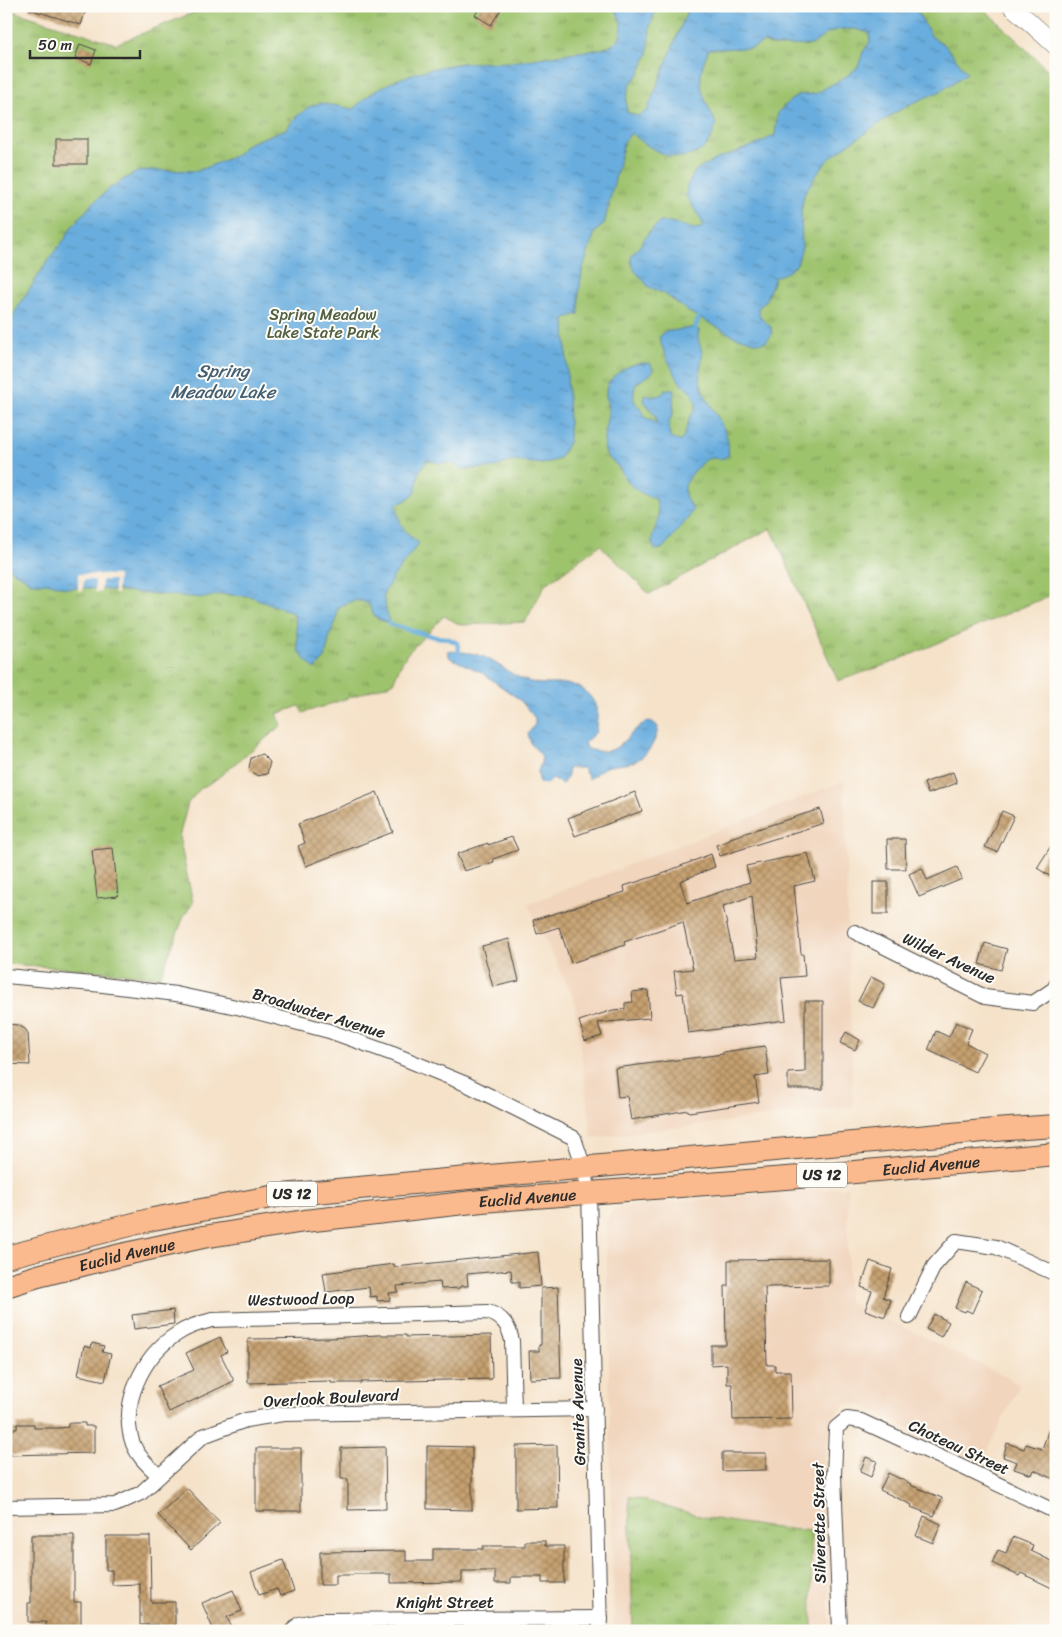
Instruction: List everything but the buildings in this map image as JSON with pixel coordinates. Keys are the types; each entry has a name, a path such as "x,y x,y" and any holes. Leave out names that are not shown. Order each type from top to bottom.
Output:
{"highway":[{"name":"Euclid Avenue","path":"6,1257 154,1218 282,1195 994,1130 1056,1126"},
{"path":"994,1130 999,1159"},
{"name":"Euclid Avenue","path":"6,1286 121,1255 222,1234 305,1221 402,1209 589,1192 799,1177 1056,1154"}],"street":[{"path":"1012,6 1056,46"},
{"name":"Wilder Avenue","path":"855,932 985,997 1033,1003 1054,989 1056,985"},
{"name":"Broadwater Avenue","path":"6,976 176,994 241,1008 329,1031 393,1054 466,1084 574,1138 584,1168 589,1192"},
{"name":"Granite Avenue","path":"589,1192 600,1624"},
{"path":"909,1317 934,1266 956,1241 996,1247 1056,1274"},
{"name":"Westwood Loop","path":"159,1476 144,1462 133,1444 129,1426 129,1415 134,1390 148,1361 166,1342 189,1328 212,1320 488,1312 497,1314 511,1333 514,1410"},
{"name":"Overlook Boulevard","path":"6,1507 115,1505 141,1493 204,1436 246,1420 283,1414 595,1408"},
{"name":"Choteau Street","path":"847,1419 861,1421 1056,1512"},
{"name":"Silverette Street","path":"840,1631 834,1475 836,1428 847,1419"},
{"name":"Knight Street","path":"292,1631 298,1624 320,1620 600,1624"}],"shaded area":[{"path":"844,781 853,1106 592,1138 574,999 528,904"},
{"path":"848,1187 848,1301 861,1309 920,1335 1020,1384 981,1464 860,1404 846,1404 838,1411 833,1421 826,1441 824,1456 830,1631 614,1631 606,1221 612,1211 619,1207"}],"green space":[{"name":"Spring Meadow Lake State Park","path":"210,6 981,6 1056,78 1056,593 891,663 838,681 771,528 649,594 600,545 545,585 525,622 461,625 444,616 407,654 393,683 303,713 299,706 277,714 282,725 215,780 200,789 188,803 179,837 193,903 184,916 160,977 6,964 6,9 116,44"},
{"path":"629,1496 708,1518 767,1527 811,1531 812,1631 633,1631"}],"water":[{"name":"Spring Meadow Lake","path":"612,6 657,6 650,26 648,54 639,74 630,84 626,100 627,112 637,116 647,111 689,6 914,6 932,37 945,45 967,73 941,91 910,104 890,116 842,149 828,160 819,171 804,194 801,212 802,247 797,264 788,272 775,277 765,302 758,308 760,317 771,327 772,334 766,342 758,343 734,336 689,312 665,294 649,287 635,271 631,261 632,254 649,232 660,222 671,222 694,229 704,227 686,196 687,186 695,171 717,159 758,144 775,135 778,112 790,101 798,95 815,94 847,76 858,67 863,52 870,42 869,33 855,29 840,29 828,33 812,45 776,46 764,42 752,48 709,49 704,61 701,80 704,96 716,124 706,146 694,154 676,157 652,148 631,133 624,142 604,224 595,232 582,271 579,292 579,314 565,318 569,442 559,459 543,464 512,461 493,468 462,469 452,463 427,460 419,472 416,492 405,501 396,504 403,527 419,543 393,577 383,595 389,624 375,617 368,603 355,600 338,607 336,621 330,635 325,658 315,669 298,650 293,613 250,596 221,594 204,598 67,588 50,583 32,583 6,566 6,330 15,312 50,257 65,239 70,229 94,202 109,189 137,172 150,170 198,171 237,155 247,144 286,129 296,117 309,107 320,103 354,109 364,99 390,83 420,72 464,63 518,61 608,47 617,41 621,32 618,15"},
{"path":"691,328 699,330 698,338 702,352 700,380 707,399 723,426 728,446 728,456 721,459 711,458 706,460 692,474 685,488 686,497 693,508 689,517 662,549 655,550 652,542 658,517 656,499 640,492 630,484 605,451 604,437 608,410 606,390 608,384 617,373 638,364 651,364 653,370 650,375 636,383 634,400 644,417 657,423 656,417 644,401 644,394 652,397 661,395 666,389 674,389 673,413 669,422 670,438 681,441 696,408 696,403 693,396 675,374 659,337 664,332"},
{"path":"447,651 470,653 484,657 515,676 535,683 569,684 582,689 594,702 597,711 596,732 584,743 586,748 602,751 614,749 637,728 648,722 658,727 653,743 647,752 638,759 630,763 606,767 589,779 583,768 568,768 568,776 562,784 553,779 546,784 539,783 538,771 542,756 531,744 528,734 535,724 535,718 520,700 481,672 450,658"}],"pier":[{"path":"78,574 118,575 117,594 114,594 114,580 102,580 101,592 95,592 95,580 84,580 83,591 78,591"}],"waterway":[{"path":"695,328 699,317"},
{"path":"389,624 435,637 447,638 457,643 459,651"}]}
